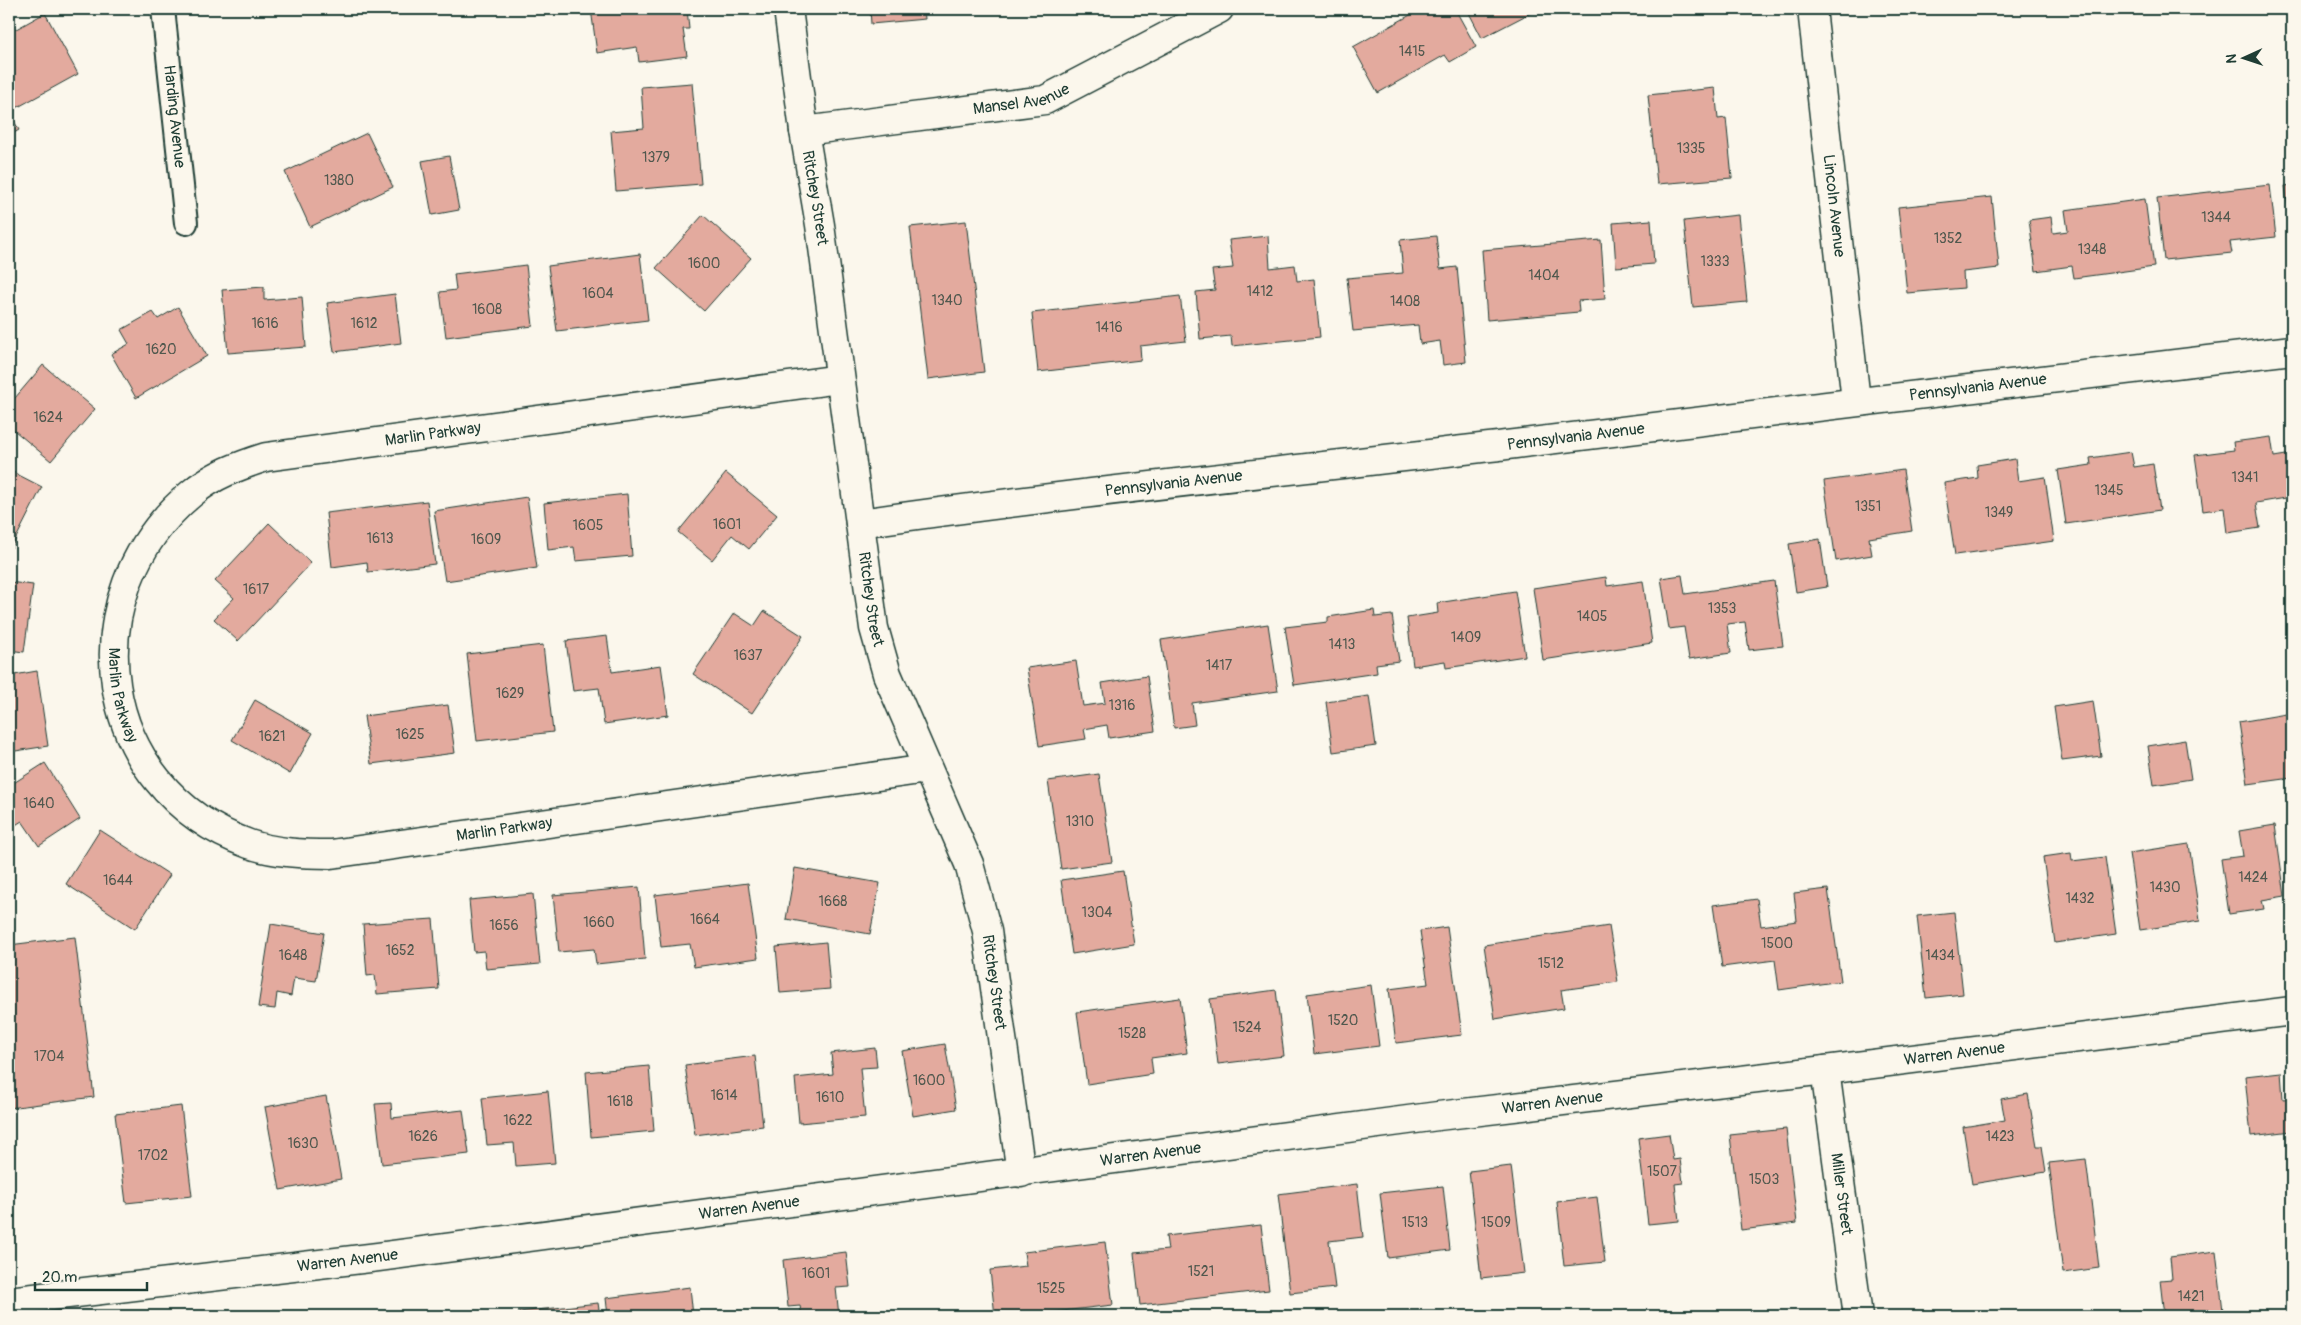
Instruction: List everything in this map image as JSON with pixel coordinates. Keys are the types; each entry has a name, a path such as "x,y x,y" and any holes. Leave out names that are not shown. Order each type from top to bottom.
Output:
{"street":[{"name":"Ritchey Street","path":"788,9 804,131 820,224 874,628 888,674 927,769 970,864 987,931 1021,1173"},
{"name":"Mansel Avenue","path":"804,131 1045,100 1219,9"},
{"name":"Lincoln Avenue","path":"1812,9 1856,401"},
{"name":"Pennsylvania Avenue","path":"860,523 981,506 2292,350"},
{"name":"Marlin Parkway","path":"840,379 266,457 236,467 193,492 158,525 132,567 121,597 114,628 113,661 116,693 132,740 158,780 180,804 221,832 243,842 298,854 331,854 927,769"},
{"name":"Warren Avenue","path":"9,1301 369,1258 1021,1173 1438,1116 1825,1070 2292,1011"},
{"name":"Miller Street","path":"1825,1070 1858,1316"}],"lane":[{"name":"Harding Avenue","path":"163,9 186,223"}],"building":[{"path":"591,9 687,9 689,29 683,29 687,56 639,62 637,47 597,53"},
{"path":"870,9 924,9 925,19 871,24"},
{"path":"946,9 973,9 946,11"},
{"path":"1421,9 1455,9 1476,47 1450,62 1445,55 1378,93 1353,47"},
{"path":"1467,9 1538,9 1482,38"},
{"path":"45,13 78,74 9,112 9,33"},
{"path":"692,83 701,184 616,191 611,131 644,128 641,87"},
{"path":"1715,88 1718,119 1726,118 1732,178 1657,184 1648,95"},
{"path":"9,112 19,130 9,136"},
{"path":"367,133 393,187 310,227 285,172"},
{"path":"449,156 459,210 432,215 422,161"},
{"path":"2270,185 2276,237 2230,242 2232,253 2164,260 2157,198"},
{"path":"2292,185 2292,234 2291,234 2285,186"},
{"path":"1992,197 1999,268 1963,272 1964,288 1907,293 1898,207"},
{"path":"2145,199 2154,267 2074,278 2072,266 2036,271 2029,220 2051,217 2053,233 2068,231 2065,210"},
{"path":"703,215 751,258 704,311 656,268"},
{"path":"1738,215 1747,302 1693,307 1684,221"},
{"path":"1651,220 1654,264 1616,267 1613,223"},
{"path":"966,221 984,372 928,379 910,227"},
{"path":"1268,236 1270,268 1295,265 1297,281 1314,279 1320,337 1232,346 1231,336 1200,339 1196,292 1215,290 1212,270 1233,268 1229,240"},
{"path":"1436,236 1440,269 1457,267 1466,362 1443,365 1440,341 1420,344 1418,325 1353,331 1347,278 1403,273 1400,240"},
{"path":"1601,240 1605,299 1578,301 1579,312 1487,320 1482,250"},
{"path":"640,254 648,320 557,331 548,266"},
{"path":"526,265 533,326 446,337 440,292 456,290 454,274"},
{"path":"264,287 264,300 302,297 306,347 228,353 222,290"},
{"path":"395,294 401,343 334,352 327,303"},
{"path":"1180,296 1186,341 1140,346 1141,360 1038,372 1032,313"},
{"path":"178,307 207,356 136,398 111,354 129,344 121,330 153,312 158,319"},
{"path":"43,365 95,409 51,461 9,426 9,405"},
{"path":"2271,437 2274,457 2292,454 2292,497 2256,503 2260,528 2227,533 2224,508 2203,511 2195,455 2234,450 2233,442"},
{"path":"2131,452 2134,467 2153,464 2160,510 2066,524 2058,470 2091,465 2090,458"},
{"path":"2015,459 2018,481 2045,477 2054,541 1955,555 1944,483 1978,478 1977,465"},
{"path":"9,470 42,487 11,548 9,547"},
{"path":"1903,470 1912,531 1869,538 1872,555 1836,561 1824,481"},
{"path":"726,473 777,515 749,549 732,535 712,560 678,532"},
{"path":"627,494 632,556 576,561 574,547 548,550 544,503"},
{"path":"527,497 537,568 445,581 434,511"},
{"path":"427,501 435,564 368,572 367,562 332,567 326,513"},
{"path":"269,523 311,563 238,641 214,619 234,598 215,581"},
{"path":"1820,539 1827,587 1796,592 1789,544"},
{"path":"1682,575 1685,594 1774,581 1783,646 1749,650 1745,622 1727,624 1731,653 1689,659 1684,627 1669,629 1661,578"},
{"path":"1606,577 1607,586 1643,581 1652,643 1543,660 1533,588"},
{"path":"9,582 33,585 24,652 9,650"},
{"path":"1515,591 1525,656 1446,668 1445,661 1413,666 1407,618 1438,613 1437,603"},
{"path":"1374,610 1375,617 1392,615 1399,661 1376,664 1377,673 1294,685 1285,627 1328,622 1328,617"},
{"path":"764,611 803,636 752,713 693,674 734,613 754,626"},
{"path":"1268,624 1278,691 1192,703 1195,725 1174,728 1161,640"},
{"path":"607,636 612,672 661,665 668,715 604,724 599,688 573,691 566,641"},
{"path":"543,645 553,732 477,741 467,654"},
{"path":"1076,661 1083,706 1105,703 1102,683 1147,676 1155,731 1109,738 1107,725 1084,729 1086,739 1039,746 1027,668"},
{"path":"37,671 48,746 9,752 9,676"},
{"path":"1369,696 1376,746 1333,752 1326,702"},
{"path":"255,700 313,733 290,774 232,740"},
{"path":"2093,701 2101,756 2062,761 2054,707"},
{"path":"448,705 455,753 371,764 364,716"},
{"path":"2292,713 2292,778 2248,784 2239,722"},
{"path":"2185,740 2191,779 2154,785 2148,746"},
{"path":"45,763 80,819 39,846 22,821 9,829 9,786"},
{"path":"1099,774 1112,862 1061,869 1048,781"},
{"path":"2275,825 2285,896 2262,900 2264,909 2229,914 2221,859 2243,856 2239,831"},
{"path":"100,830 170,875 135,929 66,884"},
{"path":"2189,844 2200,921 2140,930 2129,853"},
{"path":"2071,853 2072,861 2105,857 2116,934 2055,943 2043,857"},
{"path":"795,868 880,883 870,934 786,919"},
{"path":"1123,871 1134,944 1072,954 1061,880"},
{"path":"748,883 758,958 694,967 690,944 661,947 655,895"},
{"path":"639,887 645,959 596,964 594,949 559,952 553,895"},
{"path":"1828,889 1841,981 1779,990 1775,960 1722,967 1713,905 1757,899 1761,926 1797,921 1794,893"},
{"path":"533,894 540,964 486,969 484,951 474,952 469,900"},
{"path":"1954,912 1963,994 1926,998 1917,916"},
{"path":"433,919 439,989 377,994 375,975 367,976 363,924"},
{"path":"271,924 324,933 316,981 294,978 291,996 277,993 275,1009 258,1007"},
{"path":"1609,926 1618,982 1561,990 1564,1008 1495,1019 1484,945"},
{"path":"1447,927 1462,1035 1396,1043 1389,989 1428,984 1420,931"},
{"path":"75,937 94,1097 9,1108 9,1015 13,1015 9,982 9,945"},
{"path":"826,942 830,989 780,993 776,947"},
{"path":"1371,985 1379,1046 1314,1054 1307,994"},
{"path":"1276,990 1284,1056 1218,1064 1210,999"},
{"path":"1180,998 1187,1053 1151,1058 1153,1074 1087,1084 1077,1012"},
{"path":"945,1044 956,1109 913,1116 902,1051"},
{"path":"875,1048 877,1067 860,1068 865,1117 799,1123 795,1078 833,1074 831,1053"},
{"path":"755,1056 763,1126 695,1135 685,1065"},
{"path":"649,1066 654,1131 591,1137 586,1072"},
{"path":"2281,1072 2283,1099 2292,1098 2292,1131 2251,1136 2245,1076"},
{"path":"548,1091 555,1163 516,1166 514,1143 487,1145 482,1098"},
{"path":"2028,1094 2037,1146 2042,1146 2046,1172 1972,1184 1963,1127 2005,1120 2001,1099"},
{"path":"326,1096 341,1179 280,1190 265,1107"},
{"path":"391,1103 392,1118 463,1110 469,1154 382,1164 375,1104"},
{"path":"181,1106 192,1196 126,1203 115,1114"},
{"path":"1786,1129 1797,1223 1741,1230 1730,1135"},
{"path":"1669,1134 1673,1160 1680,1159 1683,1183 1675,1184 1679,1221 1648,1224 1638,1138"},
{"path":"2086,1159 2099,1268 2063,1273 2049,1163"},
{"path":"1511,1166 1524,1273 1481,1278 1469,1171"},
{"path":"1357,1184 1363,1237 1329,1241 1335,1288 1290,1293 1278,1194"},
{"path":"1443,1186 1450,1250 1388,1258 1380,1193"},
{"path":"1597,1197 1605,1262 1564,1266 1557,1202"},
{"path":"1261,1225 1269,1290 1140,1305 1134,1253 1168,1250 1166,1236"},
{"path":"1105,1242 1113,1305 1020,1316 995,1316 990,1270 1026,1266 1024,1252"},
{"path":"2216,1251 2223,1311 2164,1316 2160,1280 2172,1279 2170,1257"},
{"path":"846,1252 850,1287 836,1288 839,1316 802,1316 800,1306 788,1307 783,1260"},
{"path":"690,1287 693,1316 608,1316 606,1298"},
{"path":"598,1303 600,1316 519,1316 519,1312"}]}
